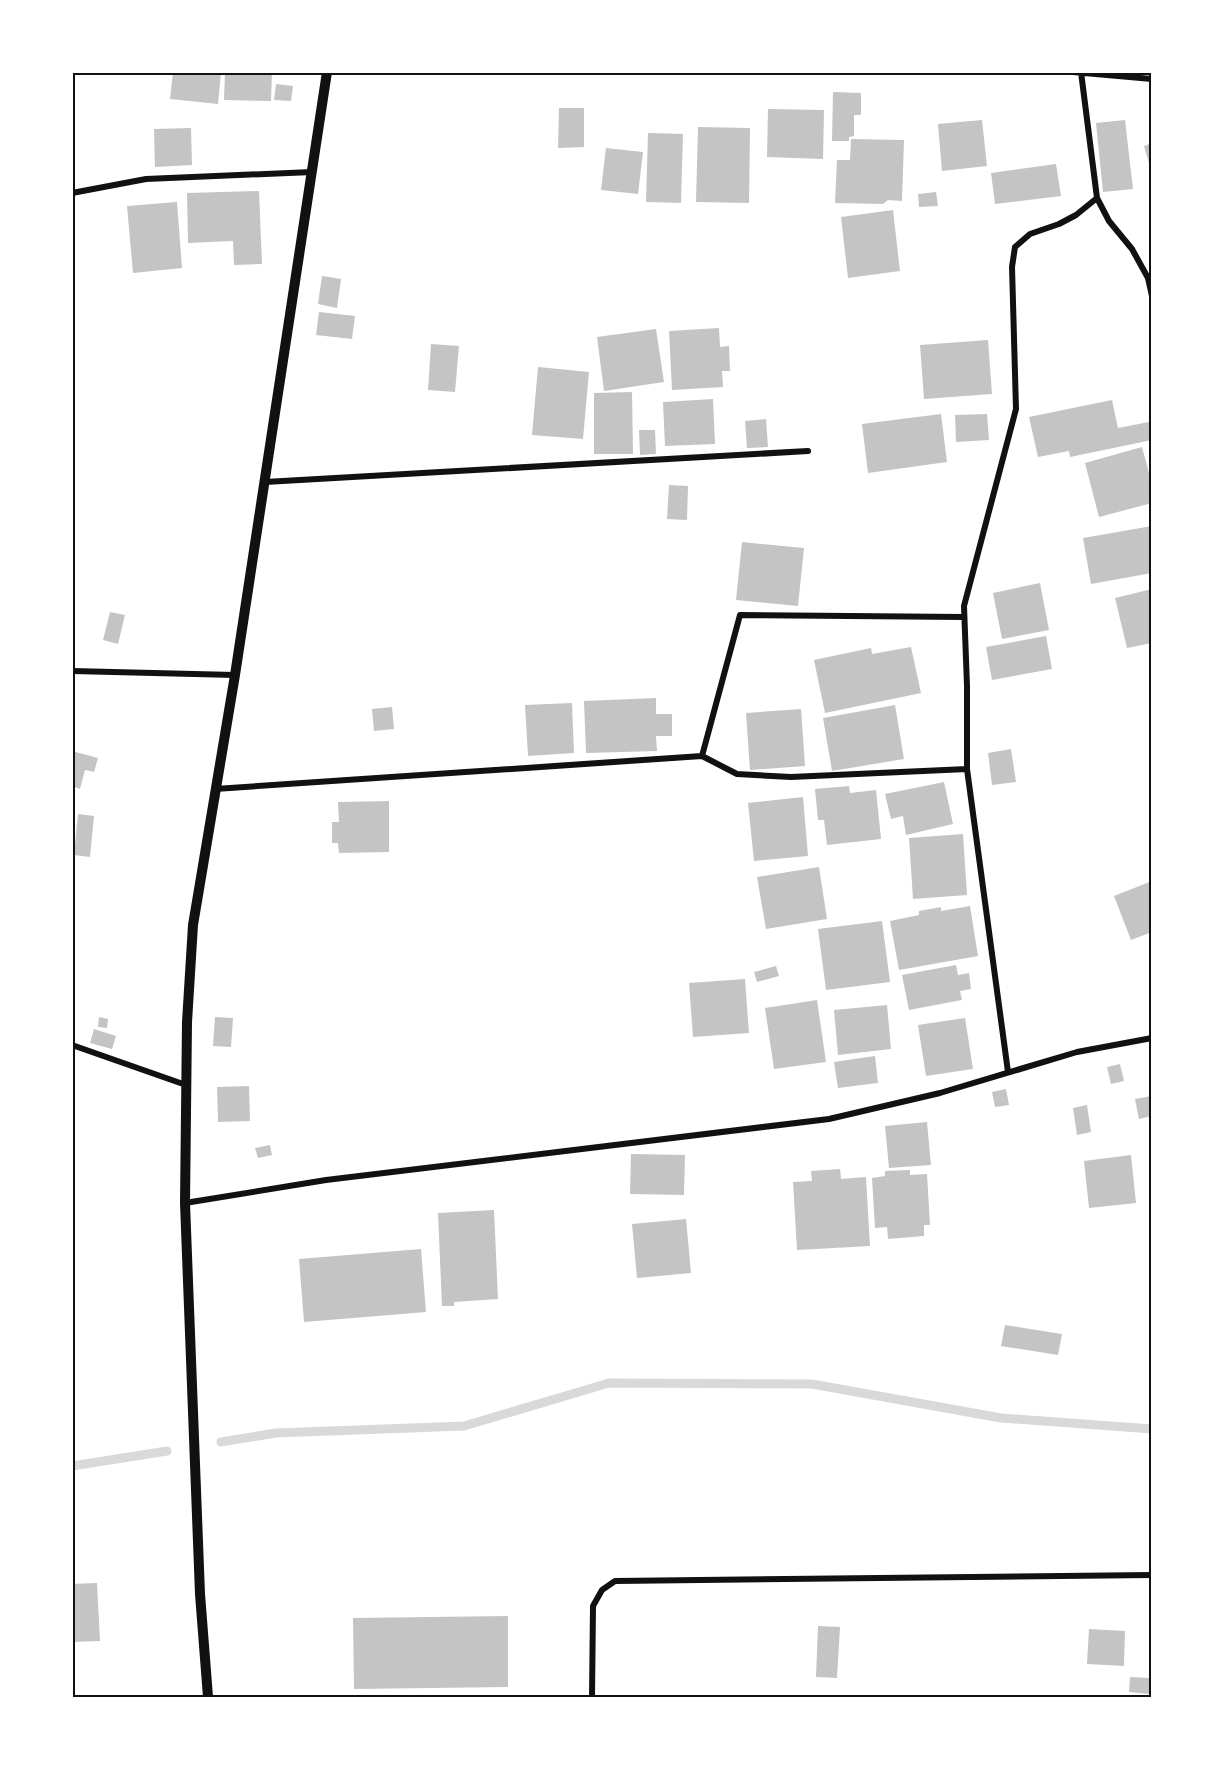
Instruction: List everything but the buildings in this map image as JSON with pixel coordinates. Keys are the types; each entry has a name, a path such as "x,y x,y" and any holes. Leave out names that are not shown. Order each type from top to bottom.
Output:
{"street":[{"path":"208,1697 200,1594 185,1203 187,1022 193,925 235,675 327,72"},
{"path":"1073,72 1152,79"},
{"path":"1081,72 1097,198 1110,221 1132,249 1148,278 1152,296"},
{"path":"72,193 146,179 313,172"},
{"path":"1008,1072 967,769 964,606 1016,409 1012,267 1015,247 1030,234 1059,224 1076,215 1097,198"},
{"path":"265,482 808,451"},
{"path":"702,756 740,615 964,617"},
{"path":"72,671 235,675"},
{"path":"215,789 702,756 738,774 791,777 967,769"},
{"path":"185,1203 326,1179 829,1119 940,1093 1077,1052 1152,1038"},
{"path":"72,1045 186,1085"},
{"path":"592,1697 592,1606 602,1590 615,1581 1152,1575"}],"waterway":[{"path":"221,1442 276,1433 464,1426 609,1383 812,1384 1001,1418 1152,1429"},
{"path":"72,1466 167,1451"}]}
